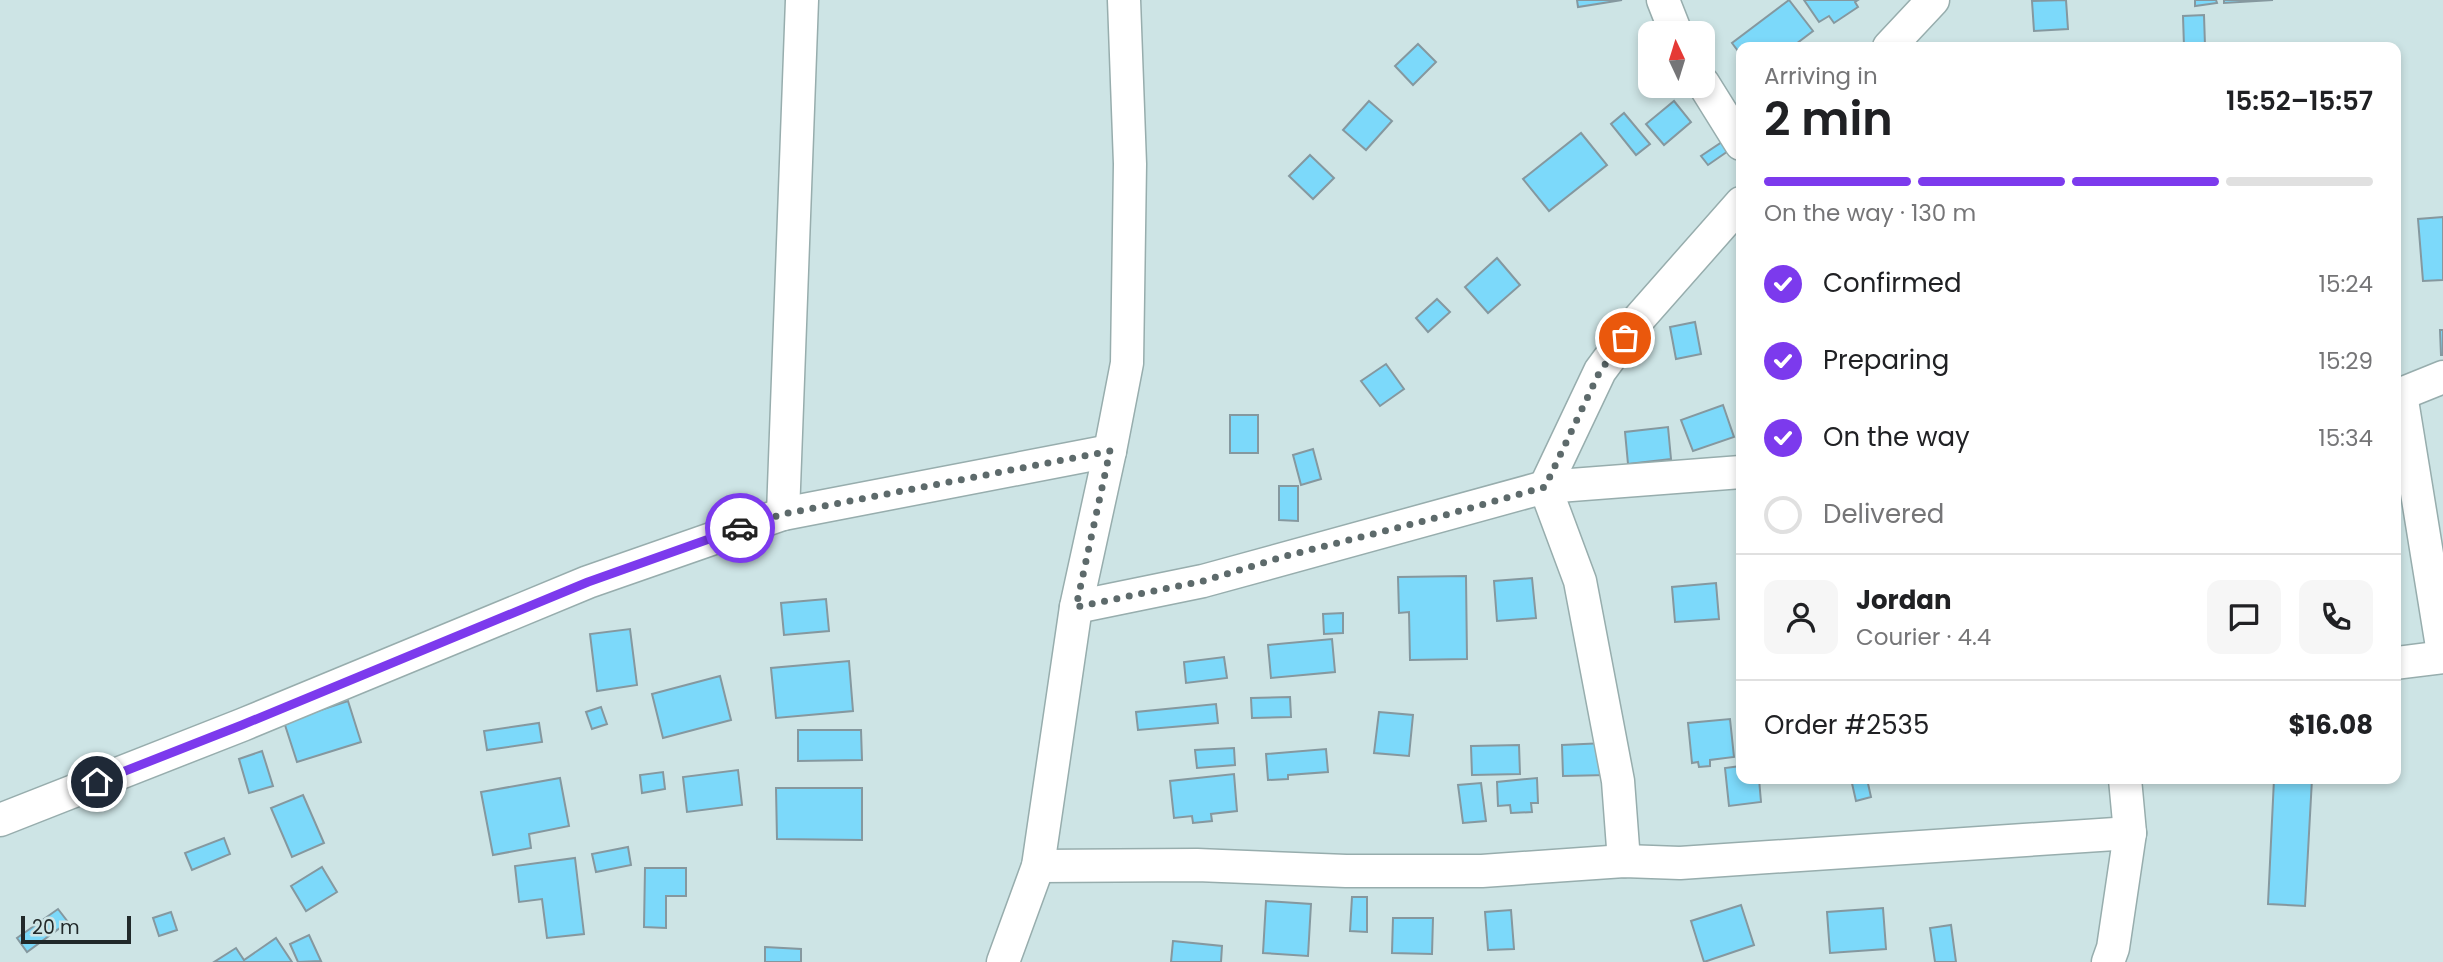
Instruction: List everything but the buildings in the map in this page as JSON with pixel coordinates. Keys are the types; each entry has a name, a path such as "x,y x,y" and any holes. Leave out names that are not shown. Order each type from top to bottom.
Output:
{"street":[{"path":"783,514 802,0"},
{"path":"1003,962 1038,866 1076,607 1127,363 1130,164 1124,0"},
{"path":"1663,0 1671,21"},
{"path":"1894,42 1933,0"},
{"path":"1712,98 1736,136"},
{"path":"1624,860 1618,780 1580,581 1545,487 1600,371 1637,321 1736,209"},
{"path":"2401,394 2443,377"},
{"path":"2401,407 2443,655 2401,662"},
{"path":"0,820 242,725 588,582 783,514 1110,451"},
{"path":"1076,607 1203,581 1286,556 1545,487 1736,472"},
{"path":"2108,962 2113,948 2130,833 2125,784"},
{"path":"1038,866 1197,866 1346,872 1468,871 1624,860 1680,863 2130,833"}],"way so far":[{"path":"740,528 783,514 1110,451 1076,607 1203,581 1286,556 1545,487 1600,371 1625,338"}],"route":[{"path":"97,782 588,582 740,528"}]}
